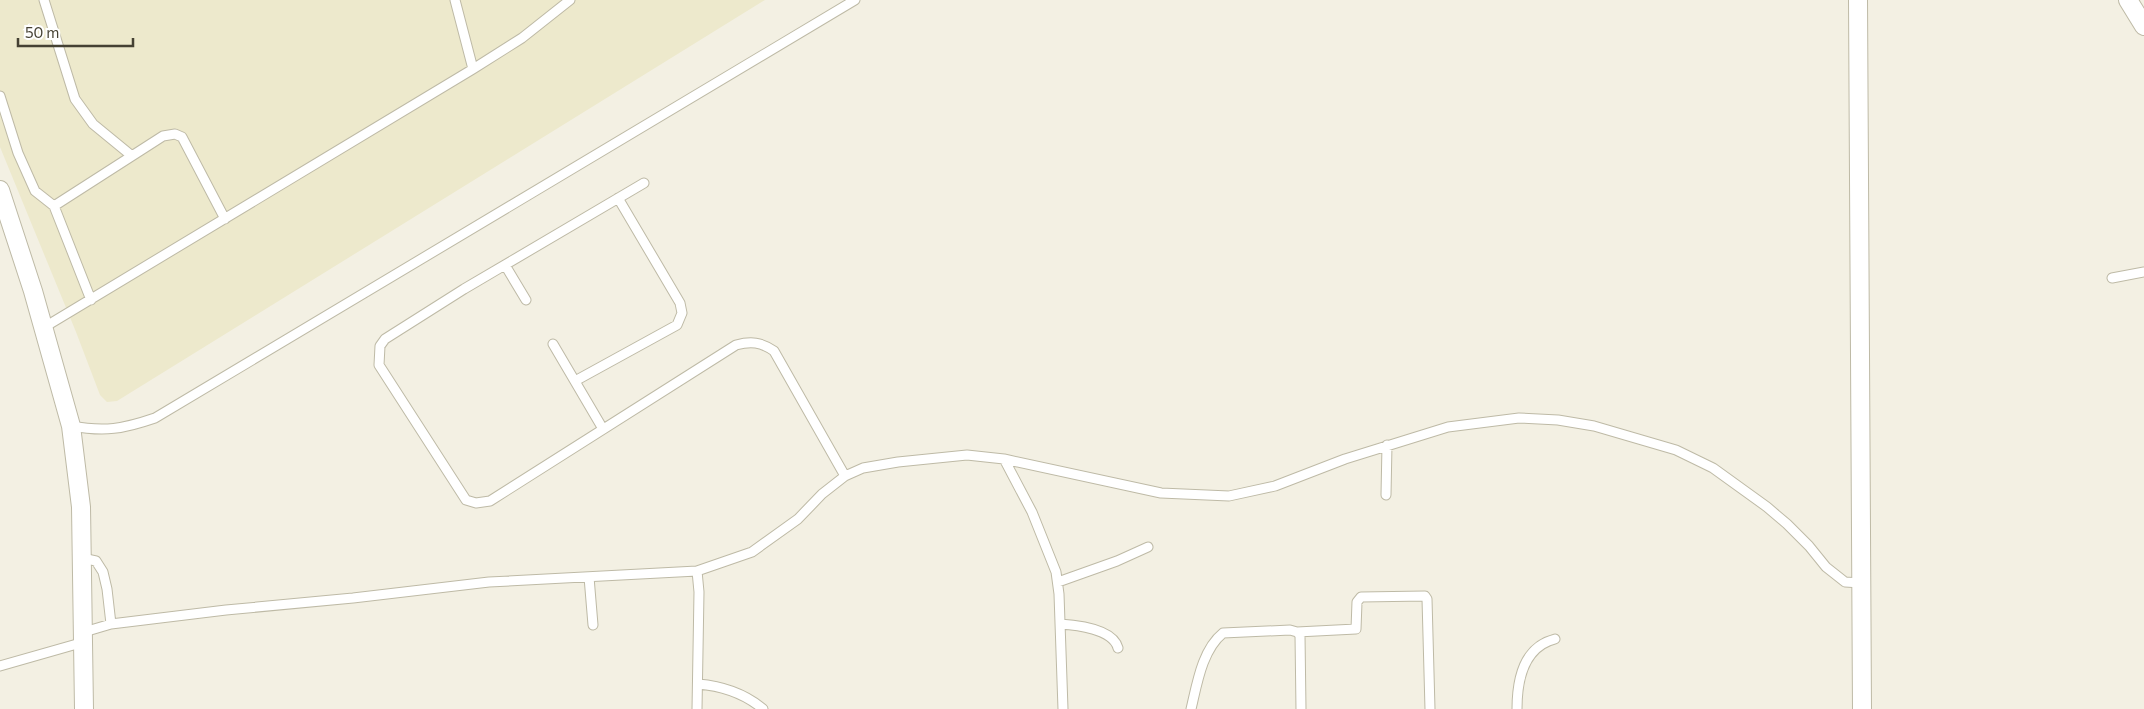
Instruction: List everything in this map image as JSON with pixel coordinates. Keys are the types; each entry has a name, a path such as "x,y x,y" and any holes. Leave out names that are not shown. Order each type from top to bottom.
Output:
{"street":[{"path":"1858,0 1862,709"},
{"path":"2128,0 2144,26"},
{"path":"0,190 71,426 81,507 84,709"}],"lane":[{"path":"44,0 75,98 93,124 132,156"},
{"path":"455,0 474,69"},
{"path":"43,328 474,69 522,38 570,0"},
{"path":"71,426 95,430 128,427 155,418 855,0"},
{"path":"0,96 18,153 35,191 54,206 91,300"},
{"path":"54,206 163,136 175,134 182,137 225,219"},
{"path":"644,183 385,339 380,346 379,365 466,500 476,503 490,501 736,345 749,342 764,344 774,351 845,476"},
{"path":"575,381 677,325 682,313 680,303 618,198"},
{"path":"505,265 526,300"},
{"path":"2112,278 2144,272"},
{"path":"553,344 604,429"},
{"path":"0,666 84,637 111,624 489,582 697,572 752,552 798,520 822,494 845,476 863,468 936,457 967,456 1004,459 1161,493 1229,496 1274,486 1387,445 1448,427 1519,418 1558,420 1594,426 1676,450 1713,468 1767,507 1809,546 1826,567 1845,582 1861,583"},
{"path":"1386,495 1387,445"},
{"path":"1004,459 1032,512 1053,562 1058,582 1063,709"},
{"path":"1058,582 1117,561 1148,547"},
{"path":"82,558 96,561 103,572 111,624"},
{"path":"697,572 699,592 697,709"},
{"path":"589,577 593,625"},
{"path":"1191,709 1201,671 1210,648 1223,633 1290,630 1297,632 1356,628 1357,602 1364,596 1426,596 1430,709"},
{"path":"1060,624 1088,627 1114,641 1118,648"},
{"path":"1297,632 1300,635 1301,709"},
{"path":"1517,709 1518,681 1523,666 1531,652 1538,645 1555,638"},
{"path":"698,684 718,686 737,692 763,709"}],"shaded area":[{"path":"0,0 765,0 117,401 107,402 100,395 0,147"}]}
